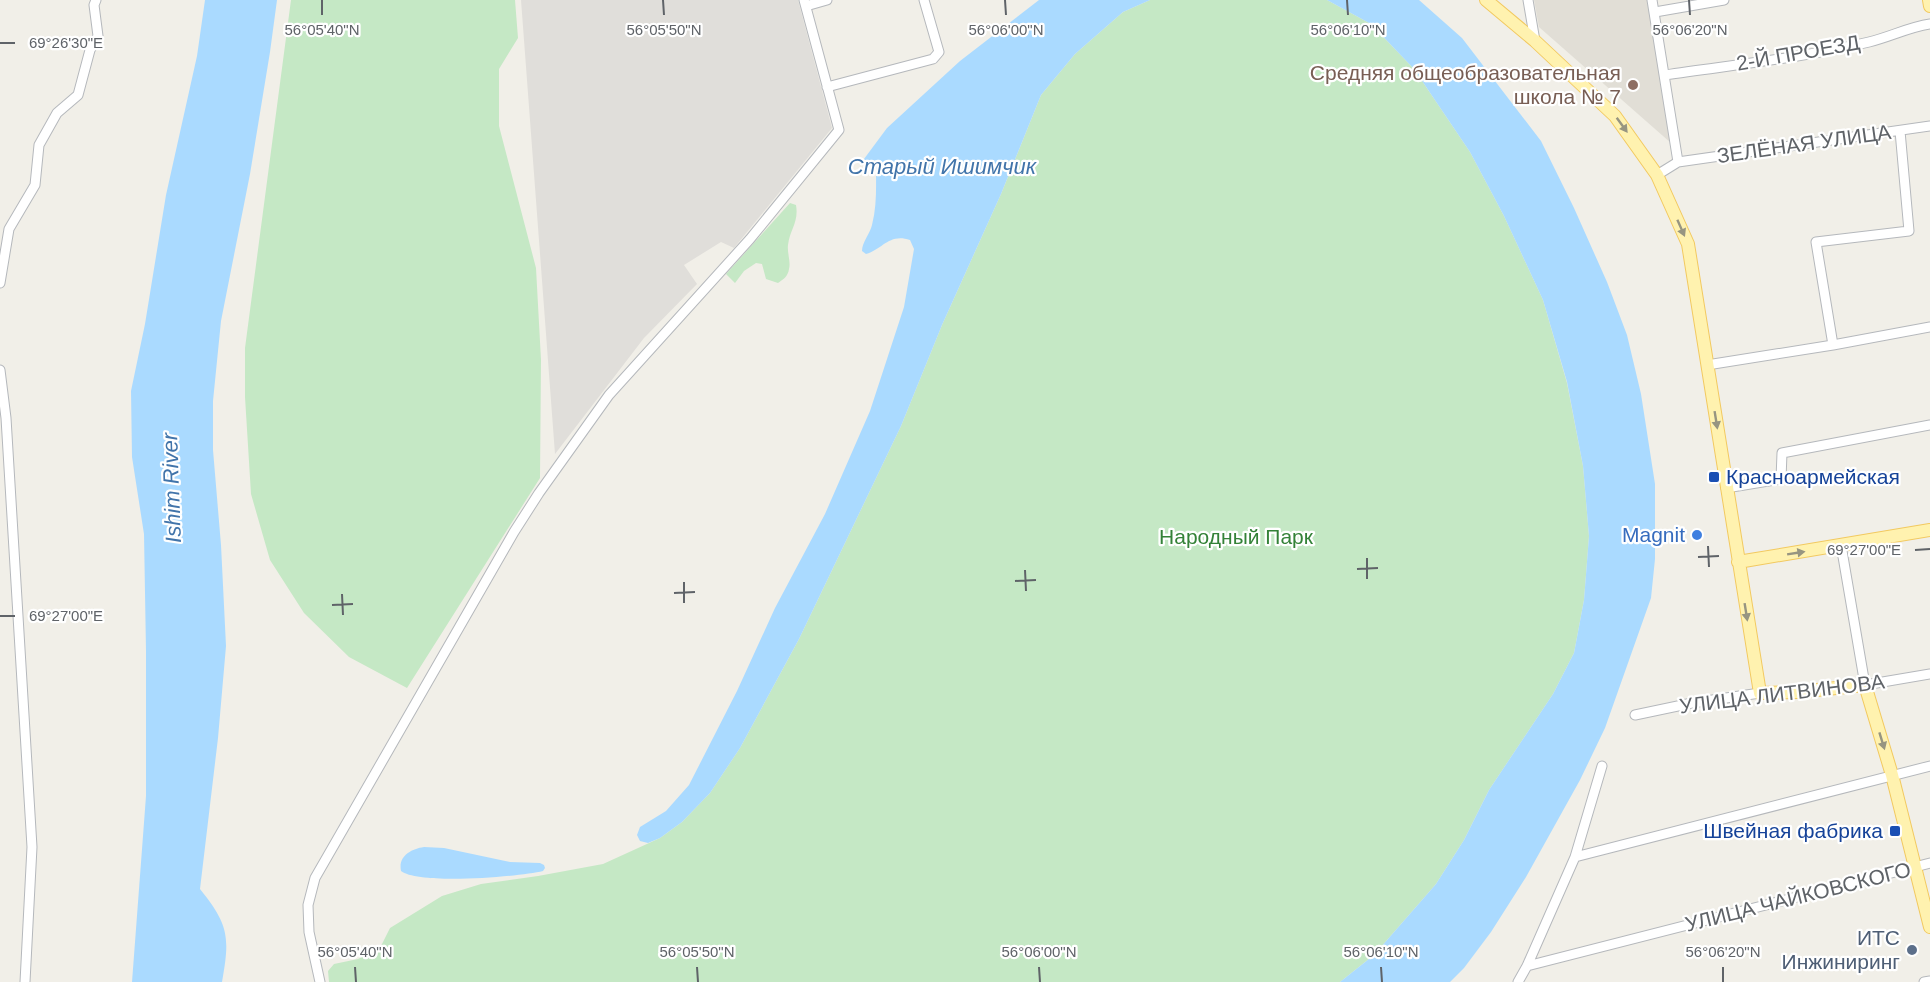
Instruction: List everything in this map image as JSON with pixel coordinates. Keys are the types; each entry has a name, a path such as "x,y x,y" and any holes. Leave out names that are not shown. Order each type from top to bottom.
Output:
{"main road":[{"path":"1486,0 1535,41 1615,116 1657,175 1688,244 1760,693"},
{"path":"1929,0 1930,6"},
{"path":"1738,562 1930,530"},
{"path":"1865,684 1892,776 1930,927"},
{"name":"УЛИЦА ЛИТВИНОВА","path":"1760,693 1798,693 1865,684"}],"street":[{"path":"0,284 9,229 35,184 39,145 57,113 78,95 90,50 98,36 94,4 96,0"},
{"path":"320,982 309,932 309,905 315,878 514,532 539,493 609,396 750,239 839,130 805,3 827,0"},
{"path":"827,87 933,60 939,52 924,0"},
{"path":"1528,0 1535,41"},
{"path":"1653,0 1678,162 1657,175"},
{"path":"1655,12 1724,0"},
{"name":"2-Й ПРОЕЗД","path":"1665,75 1785,57 1870,41 1912,27 1930,24"},
{"name":"ЗЕЛЁНАЯ УЛИЦА","path":"1678,162 1930,126"},
{"path":"1833,345 1816,242 1909,231 1900,131"},
{"path":"1707,365 1930,327"},
{"path":"0,370 6,418 32,847 25,982"},
{"path":"1726,488 1781,479 1782,453 1930,425"},
{"path":"1841,546 1865,684"},
{"name":"УЛИЦА ЛИТВИНОВА","path":"1865,684 1930,674"},
{"name":"УЛИЦА ЛИТВИНОВА","path":"1635,715 1692,703 1760,693"},
{"path":"1518,982 1575,857 1602,766"},
{"path":"1575,857 1930,766"},
{"name":"УЛИЦА ЧАЙКОВСКОГО","path":"1527,966 1930,863"},
{"path":"1924,982 1930,981"}],"shaded area":[{"path":"521,0 798,0 832,128 734,248 721,242 684,265 697,284 644,338 555,454"},
{"name":"Средняя общеобразовательная школа № 7","path":"1534,0 1648,0 1671,143 1539,27"}],"green space":[{"path":"291,0 515,0 518,38 499,69 499,126 536,268 541,360 540,478 407,688 349,657 304,613 270,560 251,494 245,397 245,348"},
{"name":"Народный Парк","path":"1150,0 1327,0 1371,24 1414,69 1470,152 1504,216 1543,300 1567,383 1583,466 1589,536 1584,600 1574,653 1553,694 1489,790 1464,840 1436,884 1374,955 1340,982 329,982 328,971 334,964 358,959 380,948 390,928 442,896 481,884 603,864 660,838 682,822 710,793 740,748 799,639 901,426 1041,95 1075,54 1123,12"},
{"path":"790,203 796,205 797,211 788,245 787,275 778,283 766,279 762,264 756,263 744,271 735,283 726,274"}],"water":[{"name":"Ishim River","path":"205,0 277,0 250,174 221,321 213,401 213,450 226,646 218,738 200,889 222,922 226,954 222,982 132,982 146,796 146,651 144,534 132,457 131,391 145,324 166,195 197,56"},
{"name":"Старый Ишимчик","path":"1039,0 1150,0 1123,12 1075,54 1041,95 901,426 799,639 740,748 710,793 682,822 660,838 648,843 640,841 637,835 640,827 666,811 689,785 737,691 775,608 825,514 870,411 904,307 914,249 910,240 903,238 891,240 866,254 862,251 872,225 876,189 876,168 874,164 864,164 864,159 887,128 960,61"},
{"path":"1327,0 1419,0 1462,38 1541,141 1607,282 1627,335 1641,394 1655,484 1655,559 1651,598 1605,728 1580,780 1526,877 1491,932 1464,968 1450,982 1340,982 1374,955 1436,884 1464,840 1489,790 1553,694 1574,653 1584,600 1589,536 1583,466 1567,382 1543,300 1504,216 1470,152 1414,69 1371,24"},
{"path":"424,847 444,848 510,862 540,863 545,868 543,871 530,873 447,879 427,878 401,871 402,861 406,854"}],"place":[{"name":"Средняя общеобразовательная школа № 7","path":"1633,85"},
{"name":"Красноармейская","path":"1714,477"},
{"name":"Magnit","path":"1697,535"},
{"name":"Швейная фабрика","path":"1895,831"},
{"name":"ИТС Инжиниринг","path":"1912,950"}]}
